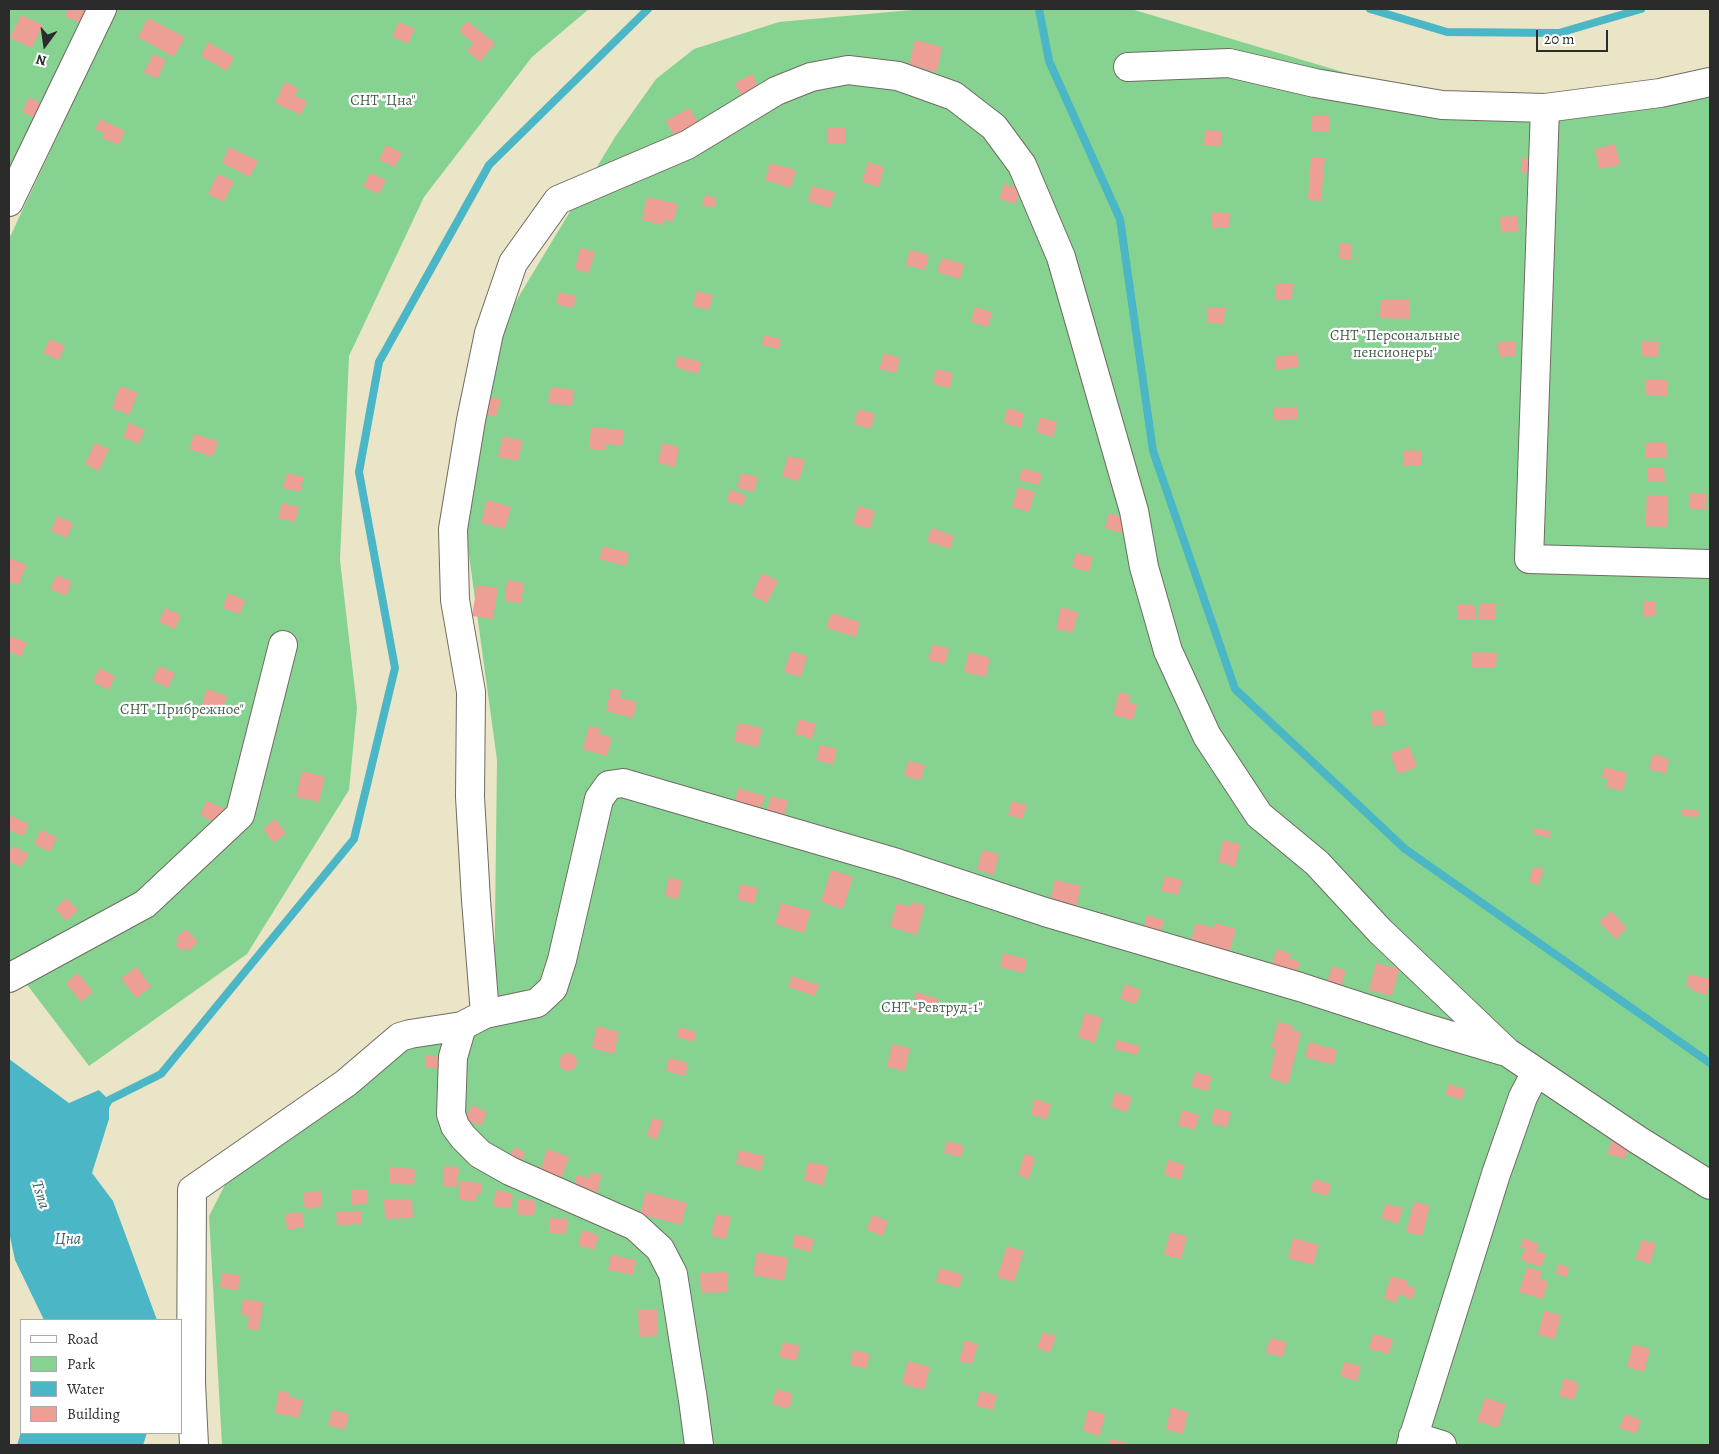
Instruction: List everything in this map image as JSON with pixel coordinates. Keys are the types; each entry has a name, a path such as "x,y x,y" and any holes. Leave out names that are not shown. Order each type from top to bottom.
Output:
{"street":[{"path":"9,202 102,9"},
{"path":"1128,67 1229,63 1315,83 1442,105 1545,108 1660,93 1710,82"},
{"path":"699,1445 673,1274 660,1248 635,1226 510,1171 480,1154 462,1137 455,1126 451,1114 454,1057 474,1020 476,900 470,797 471,692 455,600 453,529 471,420 490,333 512,263 558,200 687,145 776,91 811,77 848,70 898,76 954,96 994,127 1022,164 1061,257 1069,283 1134,511 1144,567 1168,651 1207,736 1259,815 1317,864 1380,931 1507,1052 1638,1140 1710,1185"},
{"path":"1545,108 1529,559 1710,564"},
{"path":"9,978 145,904 240,815 283,645"},
{"path":"194,1445 191,1383 192,1190 346,1083 400,1037 537,1003 553,988 562,960 599,799 609,784 623,783 897,863 1045,912 1300,987 1507,1052"},
{"path":"1442,1445 1412,1441 1496,1174 1523,1097 1536,1072"}],"green space":[{"path":"9,9 89,9 9,179"},
{"name":"СНТ \"Прибрежное\"","path":"117,9 589,9 532,57 424,197 349,356 340,560 357,708 349,790 247,954 89,1066 9,961 9,239"},
{"name":"СНТ \"Ревтруд-1\"","path":"923,9 1131,9 1410,92 1410,103 1710,92 1710,1445 222,1445 209,1216 229,1177 379,1040 494,1003 497,760 465,526 479,417 510,311 615,137 656,79 694,49 779,22"}],"water":[{"name":"Цна","path":"9,1059 69,1103 99,1090 109,1100 109,1119 92,1173 113,1201 157,1319 44,1319 15,1260 9,1232"},
{"path":"20,1434 147,1434 143,1445 17,1445"}],"building":[{"path":"68,9 88,9 81,23 65,16"},
{"path":"21,15 43,25 32,48 10,38"},
{"path":"148,18 185,37 174,57 138,37"},
{"path":"467,21 495,43 480,62 467,51 473,43 459,31"},
{"path":"399,22 415,29 408,44 392,36"},
{"path":"915,40 942,47 937,72 909,65"},
{"path":"208,42 234,57 227,71 201,56"},
{"path":"153,54 166,60 158,78 144,73"},
{"path":"752,74 761,92 744,101 735,83"},
{"path":"285,82 298,88 295,96 307,101 301,115 275,103"},
{"path":"29,97 44,105 38,119 22,112"},
{"path":"689,108 699,124 675,137 666,121"},
{"path":"1312,115 1330,116 1329,131 1312,131"},
{"path":"100,119 125,131 119,145 102,138 104,133 95,129"},
{"path":"828,128 845,128 845,144 827,144"},
{"path":"1205,130 1222,131 1222,146 1204,145"},
{"path":"1615,144 1620,165 1599,169 1595,149"},
{"path":"386,145 402,153 395,167 379,160"},
{"path":"229,147 258,161 250,177 222,163"},
{"path":"1311,157 1325,158 1321,201 1308,200"},
{"path":"1522,158 1539,159 1539,173 1521,173"},
{"path":"868,162 884,167 879,187 862,182"},
{"path":"770,163 796,170 791,188 765,180"},
{"path":"370,173 386,180 379,194 363,187"},
{"path":"218,174 234,181 224,202 208,194"},
{"path":"1004,184 1020,189 1016,204 999,199"},
{"path":"812,186 835,192 830,208 808,201"},
{"path":"705,195 717,198 714,208 702,205"},
{"path":"647,197 678,204 673,222 664,220 663,225 642,220"},
{"path":"1212,212 1229,213 1229,228 1211,228"},
{"path":"1517,216 1519,231 1501,233 1500,217"},
{"path":"1340,243 1352,244 1352,259 1340,259"},
{"path":"580,248 595,252 589,273 575,269"},
{"path":"910,250 929,255 925,270 906,265"},
{"path":"942,258 964,264 960,279 937,272"},
{"path":"1275,284 1293,284 1292,300 1275,300"},
{"path":"696,291 713,295 709,310 693,306"},
{"path":"559,292 576,296 573,308 556,304"},
{"path":"1381,299 1410,299 1410,319 1380,318"},
{"path":"975,307 992,312 988,327 971,322"},
{"path":"1207,308 1225,308 1224,324 1207,323"},
{"path":"764,335 781,339 779,349 762,345"},
{"path":"50,339 65,346 59,360 43,353"},
{"path":"1516,341 1516,356 1499,357 1498,342"},
{"path":"1641,341 1659,342 1658,357 1641,356"},
{"path":"884,353 900,358 896,373 879,369"},
{"path":"1297,354 1299,367 1276,370 1275,357"},
{"path":"678,356 701,362 698,374 675,367"},
{"path":"936,369 953,373 950,388 933,384"},
{"path":"1645,380 1668,380 1667,396 1645,395"},
{"path":"120,386 138,393 129,415 112,408"},
{"path":"551,387 574,390 572,406 548,403"},
{"path":"488,397 501,399 496,417 484,414"},
{"path":"1274,407 1297,407 1298,419 1274,420"},
{"path":"1007,408 1024,413 1021,428 1004,423"},
{"path":"858,409 875,414 871,429 854,424"},
{"path":"1040,417 1057,422 1053,437 1036,432"},
{"path":"129,423 145,430 139,444 123,437"},
{"path":"591,427 624,430 622,446 605,444 605,450 589,449"},
{"path":"194,434 218,441 213,457 189,449"},
{"path":"503,436 523,441 518,461 498,457"},
{"path":"1666,442 1667,457 1646,458 1645,443"},
{"path":"95,443 109,449 99,471 85,464"},
{"path":"662,443 679,447 675,467 658,463"},
{"path":"1404,450 1422,451 1421,466 1404,466"},
{"path":"788,456 805,460 799,481 782,476"},
{"path":"1647,467 1664,467 1665,482 1647,482"},
{"path":"1022,468 1042,474 1039,485 1019,480"},
{"path":"287,473 304,477 300,492 283,488"},
{"path":"741,473 758,477 754,492 737,488"},
{"path":"1018,487 1035,492 1029,512 1012,507"},
{"path":"730,490 746,495 743,506 727,501"},
{"path":"1689,493 1707,494 1706,509 1689,509"},
{"path":"1647,495 1668,496 1667,527 1645,526"},
{"path":"487,500 511,507 505,529 481,523"},
{"path":"282,503 299,507 295,522 278,518"},
{"path":"858,506 875,511 870,529 853,524"},
{"path":"1109,513 1126,518 1122,533 1105,528"},
{"path":"57,516 73,523 67,538 51,531"},
{"path":"932,528 954,536 950,549 927,541"},
{"path":"603,546 629,553 626,566 599,559"},
{"path":"1076,553 1093,557 1089,572 1072,567"},
{"path":"9,558 27,565 18,585 9,581"},
{"path":"762,573 778,581 767,603 752,595"},
{"path":"57,575 72,582 66,596 50,589"},
{"path":"507,580 524,583 521,603 505,601"},
{"path":"477,585 498,588 493,619 472,616"},
{"path":"228,593 245,600 240,614 223,608"},
{"path":"1643,601 1655,601 1656,616 1644,617"},
{"path":"1457,604 1475,605 1475,620 1457,620"},
{"path":"1479,604 1496,604 1496,620 1478,620"},
{"path":"1061,607 1078,612 1073,633 1056,629"},
{"path":"165,608 181,615 175,629 159,622"},
{"path":"831,613 860,622 856,637 826,628"},
{"path":"11,636 27,643 21,657 9,651"},
{"path":"933,644 949,649 945,664 928,660"},
{"path":"791,651 807,656 801,677 784,672"},
{"path":"969,652 990,658 986,677 964,672"},
{"path":"1471,652 1497,653 1496,668 1471,668"},
{"path":"159,666 175,673 168,688 152,680"},
{"path":"99,668 115,676 109,690 93,682"},
{"path":"611,688 621,690 620,698 637,702 633,718 606,711"},
{"path":"207,689 227,696 220,717 200,710"},
{"path":"1119,692 1131,695 1129,703 1137,704 1133,720 1113,715"},
{"path":"1384,710 1385,725 1372,726 1371,711"},
{"path":"799,719 816,724 812,739 795,734"},
{"path":"738,723 762,728 758,747 734,742"},
{"path":"589,726 601,729 599,734 612,738 607,756 583,749"},
{"path":"820,745 837,749 833,765 816,760"},
{"path":"1409,746 1417,767 1398,774 1390,754"},
{"path":"1653,754 1669,759 1666,774 1649,769"},
{"path":"908,761 925,765 921,780 904,776"},
{"path":"1605,767 1627,773 1623,791 1606,787 1608,779 1602,777"},
{"path":"302,771 325,777 319,802 296,797"},
{"path":"738,788 765,796 761,809 735,802"},
{"path":"771,796 788,801 784,816 767,811"},
{"path":"207,801 227,810 220,825 200,815"},
{"path":"1012,801 1027,805 1022,819 1008,815"},
{"path":"1682,809 1699,810 1698,817 1681,816"},
{"path":"9,815 29,824 23,836 9,830"},
{"path":"275,819 286,833 274,843 263,829"},
{"path":"1534,828 1551,831 1549,838 1533,834"},
{"path":"41,830 57,837 50,852 34,844"},
{"path":"1223,840 1240,844 1235,867 1218,862"},
{"path":"13,846 29,854 21,867 9,861 9,854"},
{"path":"982,850 999,854 994,875 977,870"},
{"path":"1533,867 1544,869 1539,885 1529,882"},
{"path":"831,870 853,877 843,909 821,902"},
{"path":"1165,876 1182,880 1178,895 1161,891"},
{"path":"669,877 682,881 678,899 665,896"},
{"path":"1055,880 1081,886 1076,907 1050,901"},
{"path":"741,884 758,888 754,904 737,899"},
{"path":"66,898 78,910 67,921 55,909"},
{"path":"911,902 925,906 917,935 890,927 897,903 910,907"},
{"path":"781,903 811,911 804,933 775,924"},
{"path":"1611,911 1627,928 1616,939 1599,922"},
{"path":"1147,915 1164,920 1160,935 1143,930"},
{"path":"1196,923 1213,928 1215,923 1236,929 1229,953 1190,943"},
{"path":"186,929 198,942 189,951 186,948 182,951 175,944 179,941 176,938"},
{"path":"1277,949 1291,954 1290,959 1300,962 1294,979 1269,971"},
{"path":"1003,953 1027,959 1024,973 1000,967"},
{"path":"1376,963 1399,969 1392,996 1369,990"},
{"path":"1332,966 1346,971 1340,990 1326,985"},
{"path":"137,967 151,987 136,998 121,978"},
{"path":"78,973 93,992 81,1002 66,983"},
{"path":"1689,974 1710,979 1707,995 1692,991 1693,988 1686,986"},
{"path":"792,976 819,985 815,996 788,987"},
{"path":"1125,984 1141,990 1136,1004 1120,999"},
{"path":"916,992 939,999 935,1015 912,1009"},
{"path":"1085,1013 1102,1018 1095,1043 1078,1037"},
{"path":"1278,1022 1294,1026 1292,1030 1301,1033 1288,1084 1269,1078 1276,1049 1271,1048"},
{"path":"597,1026 619,1032 614,1054 592,1048"},
{"path":"679,1027 696,1032 694,1042 677,1037"},
{"path":"1117,1040 1140,1046 1137,1055 1114,1049"},
{"path":"1309,1042 1337,1050 1333,1065 1305,1057"},
{"path":"892,1044 910,1048 905,1071 887,1067"},
{"path":"568,1053 574,1056 577,1062 574,1068 568,1071 562,1068 559,1062 562,1056"},
{"path":"426,1055 448,1058 446,1070 425,1067"},
{"path":"669,1058 688,1063 685,1076 666,1071"},
{"path":"1195,1072 1212,1076 1208,1091 1191,1087"},
{"path":"1449,1084 1465,1089 1462,1100 1445,1095"},
{"path":"1115,1092 1132,1097 1127,1112 1111,1107"},
{"path":"1034,1099 1051,1104 1047,1119 1031,1115"},
{"path":"472,1105 487,1112 481,1126 465,1119"},
{"path":"1214,1108 1231,1112 1227,1127 1211,1123"},
{"path":"1182,1110 1199,1115 1195,1130 1178,1125"},
{"path":"652,1118 663,1121 657,1139 647,1136"},
{"path":"947,1141 964,1146 961,1157 944,1153"},
{"path":"1612,1141 1629,1146 1625,1159 1607,1154"},
{"path":"514,1147 525,1152 520,1164 509,1160"},
{"path":"547,1149 569,1157 561,1179 540,1171"},
{"path":"739,1150 764,1156 761,1171 736,1164"},
{"path":"1024,1154 1035,1157 1029,1179 1018,1175"},
{"path":"1168,1160 1185,1165 1180,1180 1164,1175"},
{"path":"808,1162 828,1166 823,1186 804,1180"},
{"path":"444,1166 459,1167 457,1187 443,1186"},
{"path":"390,1167 415,1169 414,1185 389,1183"},
{"path":"590,1172 602,1175 596,1196 573,1190 577,1175 589,1178"},
{"path":"1314,1179 1331,1184 1328,1196 1310,1191"},
{"path":"460,1181 482,1183 481,1194 477,1193 476,1201 459,1200"},
{"path":"351,1189 368,1189 368,1204 351,1205"},
{"path":"496,1190 513,1194 510,1209 493,1206"},
{"path":"321,1191 322,1207 305,1209 303,1193"},
{"path":"646,1192 687,1203 681,1225 640,1214"},
{"path":"412,1199 413,1218 385,1219 384,1200"},
{"path":"518,1199 536,1201 534,1216 517,1214"},
{"path":"1414,1202 1430,1206 1422,1236 1406,1232"},
{"path":"1386,1204 1403,1208 1398,1224 1381,1218"},
{"path":"361,1211 362,1224 337,1225 336,1212"},
{"path":"302,1212 304,1227 287,1230 285,1214"},
{"path":"716,1214 731,1217 726,1239 711,1236"},
{"path":"872,1215 888,1221 883,1236 867,1230"},
{"path":"550,1218 568,1219 566,1234 549,1233"},
{"path":"582,1230 599,1235 594,1250 578,1245"},
{"path":"1170,1232 1187,1236 1181,1259 1164,1255"},
{"path":"795,1234 814,1239 811,1252 792,1247"},
{"path":"1293,1238 1319,1245 1313,1265 1288,1258"},
{"path":"1523,1238 1539,1244 1536,1251 1546,1254 1541,1267 1521,1260 1525,1248 1520,1247"},
{"path":"1642,1240 1656,1244 1650,1264 1635,1259"},
{"path":"1007,1246 1024,1251 1014,1282 997,1277"},
{"path":"757,1252 788,1258 784,1281 753,1275"},
{"path":"611,1255 636,1260 633,1275 608,1270"},
{"path":"1558,1264 1569,1267 1567,1277 1556,1274"},
{"path":"1527,1267 1542,1272 1540,1279 1548,1282 1543,1299 1519,1292"},
{"path":"940,1268 963,1275 959,1288 936,1282"},
{"path":"727,1272 728,1292 701,1293 700,1273"},
{"path":"222,1273 240,1275 238,1290 220,1288"},
{"path":"1391,1276 1408,1281 1406,1285 1416,1288 1412,1299 1399,1294 1396,1303 1384,1298"},
{"path":"243,1299 263,1302 259,1330 247,1329 249,1316 241,1315"},
{"path":"638,1309 657,1309 658,1336 639,1337"},
{"path":"1544,1311 1561,1315 1555,1339 1538,1335"},
{"path":"1043,1332 1056,1336 1050,1353 1037,1348"},
{"path":"1373,1334 1393,1339 1389,1354 1369,1349"},
{"path":"1270,1338 1287,1342 1283,1357 1266,1353"},
{"path":"965,1340 978,1344 972,1364 959,1361"},
{"path":"783,1342 800,1346 796,1361 779,1357"},
{"path":"1633,1344 1650,1349 1644,1372 1627,1367"},
{"path":"853,1350 870,1354 866,1369 850,1365"},
{"path":"908,1361 930,1367 924,1390 902,1384"},
{"path":"1344,1362 1361,1366 1357,1381 1340,1376"},
{"path":"1564,1378 1579,1383 1574,1400 1559,1396"},
{"path":"776,1389 793,1394 789,1409 772,1404"},
{"path":"279,1390 290,1393 289,1397 303,1400 299,1418 275,1413"},
{"path":"980,1391 997,1395 993,1410 976,1406"},
{"path":"1485,1398 1506,1404 1498,1428 1477,1421"},
{"path":"1171,1407 1188,1412 1183,1434 1166,1430"},
{"path":"332,1410 349,1414 345,1430 328,1425"},
{"path":"1088,1410 1105,1414 1100,1436 1083,1431"},
{"path":"1625,1414 1641,1420 1636,1434 1619,1428"},
{"path":"1110,1439 1127,1443 1127,1445 1108,1445"}],"waterway":[{"path":"105,1107 109,1100 161,1074 354,839 395,668 359,472 379,362 489,165 648,9"},
{"path":"1039,9 1049,61 1120,219 1153,451 1235,689 1405,849 1710,1063"},
{"path":"1370,9 1447,32 1559,33 1641,9"}],"park label":[{"name":"СНТ \"Цна\"","path":"383,101"},
{"name":"СНТ \"Персональные пенсионеры\"","path":"1395,344"}],"water label":[{"name":"Tsna","path":"40,1195"}]}
